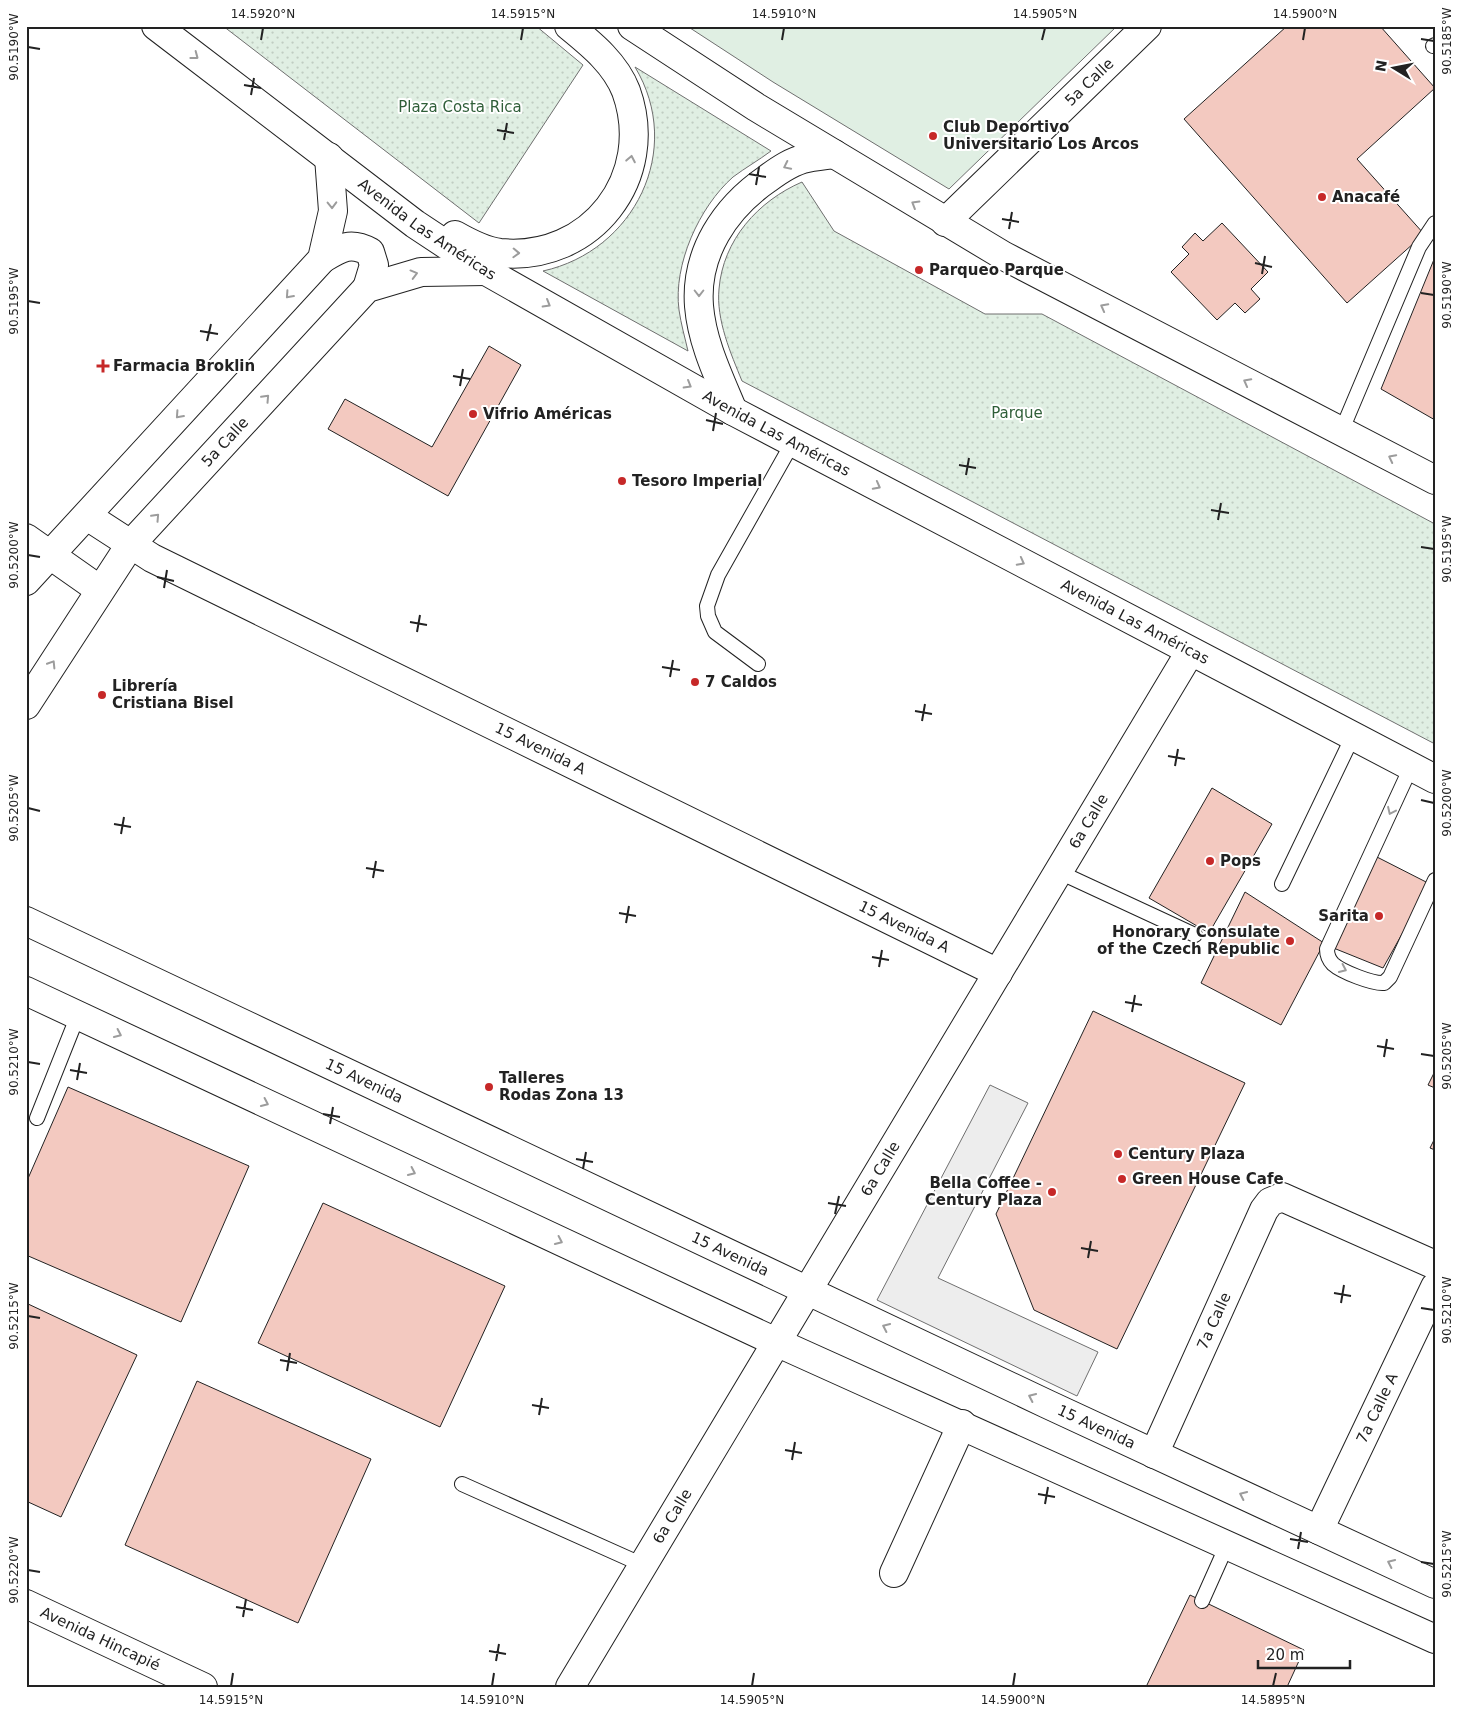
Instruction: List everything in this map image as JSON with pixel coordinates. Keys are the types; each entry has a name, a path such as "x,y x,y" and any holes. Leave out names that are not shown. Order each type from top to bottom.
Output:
{"street":[{"name":"Avenida Las Américas","path":"156,26 415,224 486,270 733,411 1423,773"},
{"path":"423,217 473,245 499,252 527,253 554,248 580,236 601,218 618,196 629,171 634,144 633,116 625,90 611,66 597,50 568,26"},
{"path":"632,26 834,154 1004,256 1435,480"},
{"name":"5a Calle","path":"945,222 1147,26"},
{"path":"290,127 423,217 510,283"},
{"path":"733,411 710,356 699,308 699,284 710,246 719,224 747,193 794,163 806,158 834,154"},
{"path":"322,259 333,211 329,157"},
{"path":"26,581 322,259 348,246 360,246 370,252 374,265 367,288"},
{"path":"367,288 421,272 486,270"},
{"name":"5a Calle","path":"26,705 130,545 367,288"},
{"name":"15 Avenida A","path":"87,516 152,558 998,973"},
{"path":"26,538 100,590"},
{"name":"6a Calle","path":"570,1687 1190,652"},
{"name":"15 Avenida","path":"26,921 1154,1454 1435,1584"},
{"path":"26,991 776,1342 962,1424 1435,1639"},
{"name":"7a Calle","path":"1154,1454 1264,1210 1270,1202 1282,1197 1435,1265"},
{"name":"7a Calle A","path":"1319,1530 1435,1287"},
{"path":"894,1573 962,1424"},
{"name":"Avenida Hincapié","path":"26,1604 203,1687"}],"lane":[{"path":"1341,432 1419,247 1435,223"},
{"path":"758,664 714,632 708,616 707,606 718,575 793,442"},
{"path":"1282,884 1353,736"},
{"path":"1423,773 1327,949 1328,957 1333,964 1375,984 1384,983 1390,977 1435,880"},
{"path":"1059,872 1195,935"},
{"path":"37,1118 78,1015"},
{"path":"462,1484 643,1565"},
{"path":"1202,1601 1227,1545"}],"green space":[{"name":"Plaza Costa Rica","path":"223,26 536,26 583,65 479,223"},
{"name":"Club Deportivo Universitario Los Arcos","path":"687,26 1117,26 949,189 773,82"},
{"path":"635,67 771,151 733,177 721,189 699,220 691,238 684,256 678,293 679,310 688,351 543,271 575,260 603,242 625,220 642,193 652,163 655,131 649,99"},
{"name":"Parque","path":"802,182 834,231 985,314 1042,314 1435,524 1435,744 742,381 725,336 720,313 719,289 727,254 735,239 757,211 786,190"}],"shaded area":[{"path":"990,1085 1028,1103 938,1278 1098,1352 1077,1396 877,1300"}],"building":[{"name":"Anacafé","path":"1287,26 1380,26 1435,88 1357,159 1424,234 1347,303 1184,119"},
{"path":"1222,223 1268,272 1251,289 1260,299 1245,313 1235,303 1217,320 1171,272 1189,254 1182,247 1195,233 1203,241"},
{"path":"1435,257 1435,420 1381,389"},
{"name":"Vifrio Américas","path":"489,346 521,365 448,496 328,429 345,399 432,447"},
{"name":"Pops","path":"1212,788 1272,824 1209,933 1149,898"},
{"name":"Sarita","path":"1375,856 1430,884 1383,968 1331,947"},
{"path":"1245,892 1324,943 1281,1025 1201,983"},
{"name":"Century Plaza","path":"1093,1011 1245,1083 1117,1349 1034,1310 996,1214"},
{"path":"1435,1071 1435,1088 1428,1085"},
{"path":"68,1087 249,1166 181,1322 26,1255 26,1183"},
{"path":"1435,1138 1435,1150 1430,1148"},
{"path":"323,1203 505,1286 440,1427 258,1343"},
{"path":"26,1303 137,1355 61,1517 26,1501"},
{"path":"197,1381 371,1459 298,1623 125,1545"},
{"path":"1190,1595 1304,1650 1287,1687 1146,1687"}],"place":[{"name":"Club Deportivo Universitario Los Arcos","path":"933,136"},
{"name":"Anacafé","path":"1322,197"},
{"name":"Parqueo Parque","path":"919,270"},
{"name":"Farmacia Broklin","path":"103,366"},
{"name":"Vifrio Américas","path":"473,414"},
{"name":"Tesoro Imperial","path":"622,481"},
{"name":"7 Caldos","path":"695,682"},
{"name":"Librería Cristiana Bisel","path":"102,695"},
{"name":"Pops","path":"1210,861"},
{"name":"Sarita","path":"1379,916"},
{"name":"Honorary Consulate of the Czech Republic","path":"1290,941"},
{"name":"Talleres Rodas Zona 13","path":"489,1087"},
{"name":"Century Plaza","path":"1118,1154"},
{"name":"Green House Cafe","path":"1122,1179"},
{"name":"Bella Coffee - Century Plaza","path":"1052,1192"}]}
